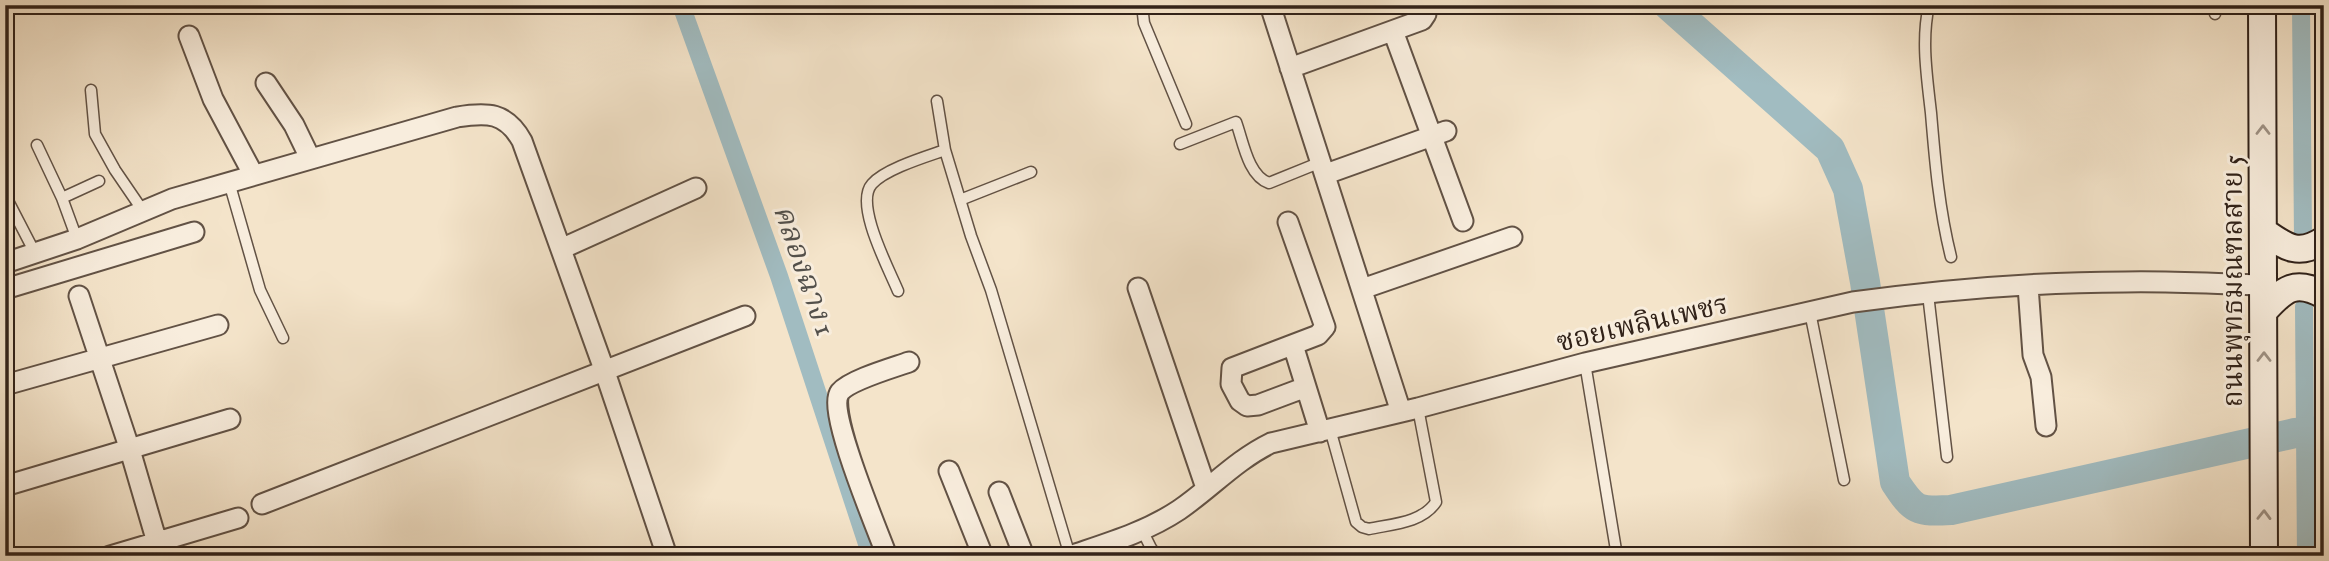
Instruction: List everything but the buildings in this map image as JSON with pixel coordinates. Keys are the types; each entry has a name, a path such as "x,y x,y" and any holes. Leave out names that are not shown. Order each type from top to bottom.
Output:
{"main road":[{"name":"ถนนพุทธมณฑลสาย 5","path":"2262,5 2264,556"},
{"path":"2263,231 2282,245 2296,250 2307,249 2324,240"},
{"path":"2264,311 2289,289 2303,286 2324,295"}],"street":[{"path":"1270,5 1362,289 1409,410"},
{"path":"1290,68 1422,20 1426,14 1425,5"},
{"path":"1393,31 1439,134 1463,221"},
{"path":"189,36 213,99 253,174"},
{"path":"266,83 294,125 310,158"},
{"path":"5,263 70,242 172,199 253,174 457,117 477,113 506,120 515,128 522,141 605,372 667,556"},
{"path":"1324,168 1439,134"},
{"path":"561,249 696,188"},
{"path":"1288,222 1325,327 1318,335 1232,368 1231,384 1240,401 1247,406 1258,405 1306,387"},
{"path":"5,289 72,272 194,232"},
{"path":"1362,289 1512,237"},
{"path":"70,242 72,272"},
{"name":"ซอยเพลินเพชร","path":"1070,556 1142,530 1172,515 1249,454 1271,443 1585,363 1853,302 2028,286 2124,282 2264,285"},
{"path":"2028,286 2033,355 2041,377 2046,426"},
{"path":"1138,288 1206,488"},
{"path":"79,296 130,450 159,549"},
{"path":"262,504 745,316"},
{"path":"5,385 218,325"},
{"path":"1293,345 1306,387 1325,431"},
{"path":"887,556 844,439 837,399 841,391 851,385 909,362"},
{"path":"5,486 230,419"},
{"path":"949,471 983,556"},
{"path":"999,492 1024,556"},
{"path":"110,556 159,549 238,518"}],"lane":[{"path":"1147,5 1143,14 1144,23 1186,124"},
{"path":"1929,5 1925,28 1928,86 1938,188 1951,257"},
{"path":"91,90 96,134 115,170 143,211"},
{"path":"937,101 945,150 991,290 1070,556"},
{"path":"1180,144 1236,122 1254,172 1261,180 1269,183 1324,168"},
{"path":"37,145 61,198 70,242"},
{"path":"898,291 867,213 869,189 873,182 885,174 945,150"},
{"path":"960,200 1031,172"},
{"path":"61,198 99,181"},
{"path":"229,181 260,289 283,338"},
{"path":"5,195 35,253"},
{"path":"1928,294 1947,457"},
{"path":"1810,312 1844,480"},
{"path":"1585,363 1617,556"},
{"path":"1325,431 1356,522 1369,529 1420,517 1431,510 1436,502 1409,410"},
{"path":"1135,556 1153,553 1142,530"}],"waterway":[{"name":"คลองฉาง 1","path":"681,5 779,276 871,556"},
{"path":"1668,5 1830,149 1848,189 1895,482 1917,508 1931,511 1951,510 2295,433 2324,431"},
{"path":"2301,5 2303,240"},
{"path":"2304,307 2306,556"}]}
